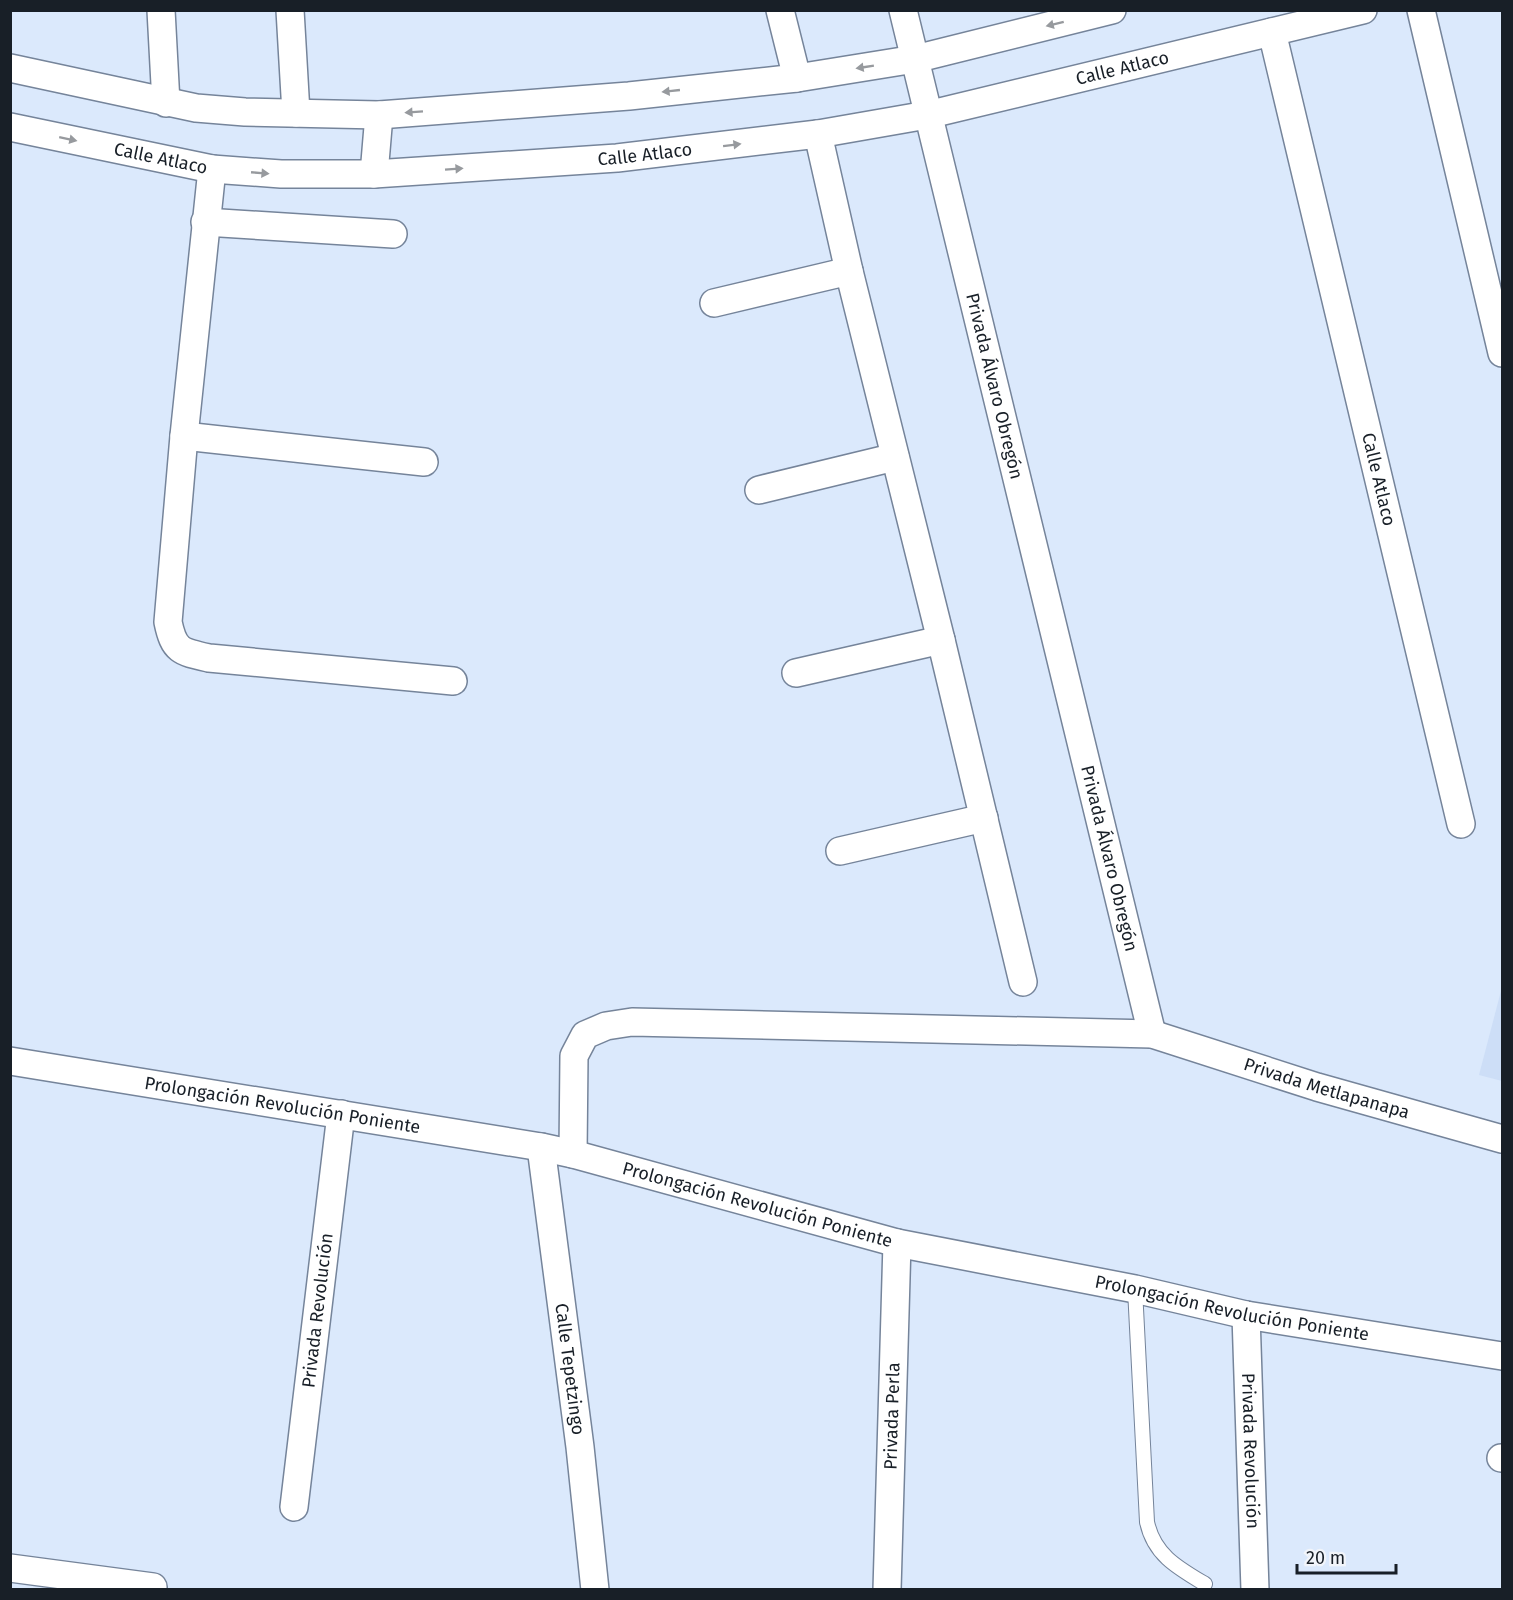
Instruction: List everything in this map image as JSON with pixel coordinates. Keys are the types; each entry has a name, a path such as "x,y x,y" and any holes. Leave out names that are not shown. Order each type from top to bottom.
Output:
{"street":[{"path":"161,10 166,103"},
{"path":"290,10 296,113"},
{"path":"780,10 797,78"},
{"name":"Privada Álvaro Obregón","path":"903,10 1152,1035"},
{"path":"10,68 166,103 245,112 379,115 629,96 797,78 915,58 1112,10"},
{"name":"Calle Atlaco","path":"10,127 212,169 281,174 374,174 617,158 818,134 927,115 1363,10"},
{"path":"1421,10 1503,353"},
{"name":"Calle Atlaco","path":"1272,32 1461,824"},
{"path":"374,174 379,115"},
{"path":"818,134 849,271 1023,982"},
{"path":"212,169 184,436 168,622 171,638 183,652 209,658 453,681"},
{"path":"205,222 393,234"},
{"path":"714,303 849,271"},
{"path":"184,436 424,462"},
{"path":"759,490 895,457"},
{"path":"796,673 941,640"},
{"path":"840,851 984,818"},
{"path":"573,1154 574,1056 585,1035 606,1026 632,1022 1152,1035"},
{"name":"Privada Metlapanapa","path":"1152,1035 1317,1087 1503,1139"},
{"name":"Prolongación Revolución Poniente","path":"10,1061 541,1147 897,1243 1135,1289 1246,1315 1503,1356"},
{"name":"Privada Revolución","path":"294,1507 341,1114"},
{"name":"Calle Tepetzingo","path":"541,1147 580,1447 595,1590"},
{"name":"Privada Perla","path":"887,1590 897,1243"},
{"name":"Privada Revolución","path":"1246,1315 1256,1590"},
{"path":"10,1568 153,1587"}],"lane":[{"path":"1135,1289 1149,1535 1172,1565 1205,1584"}],"shaded area":[{"path":"1502,987 1502,1081 1479,1075"}]}
